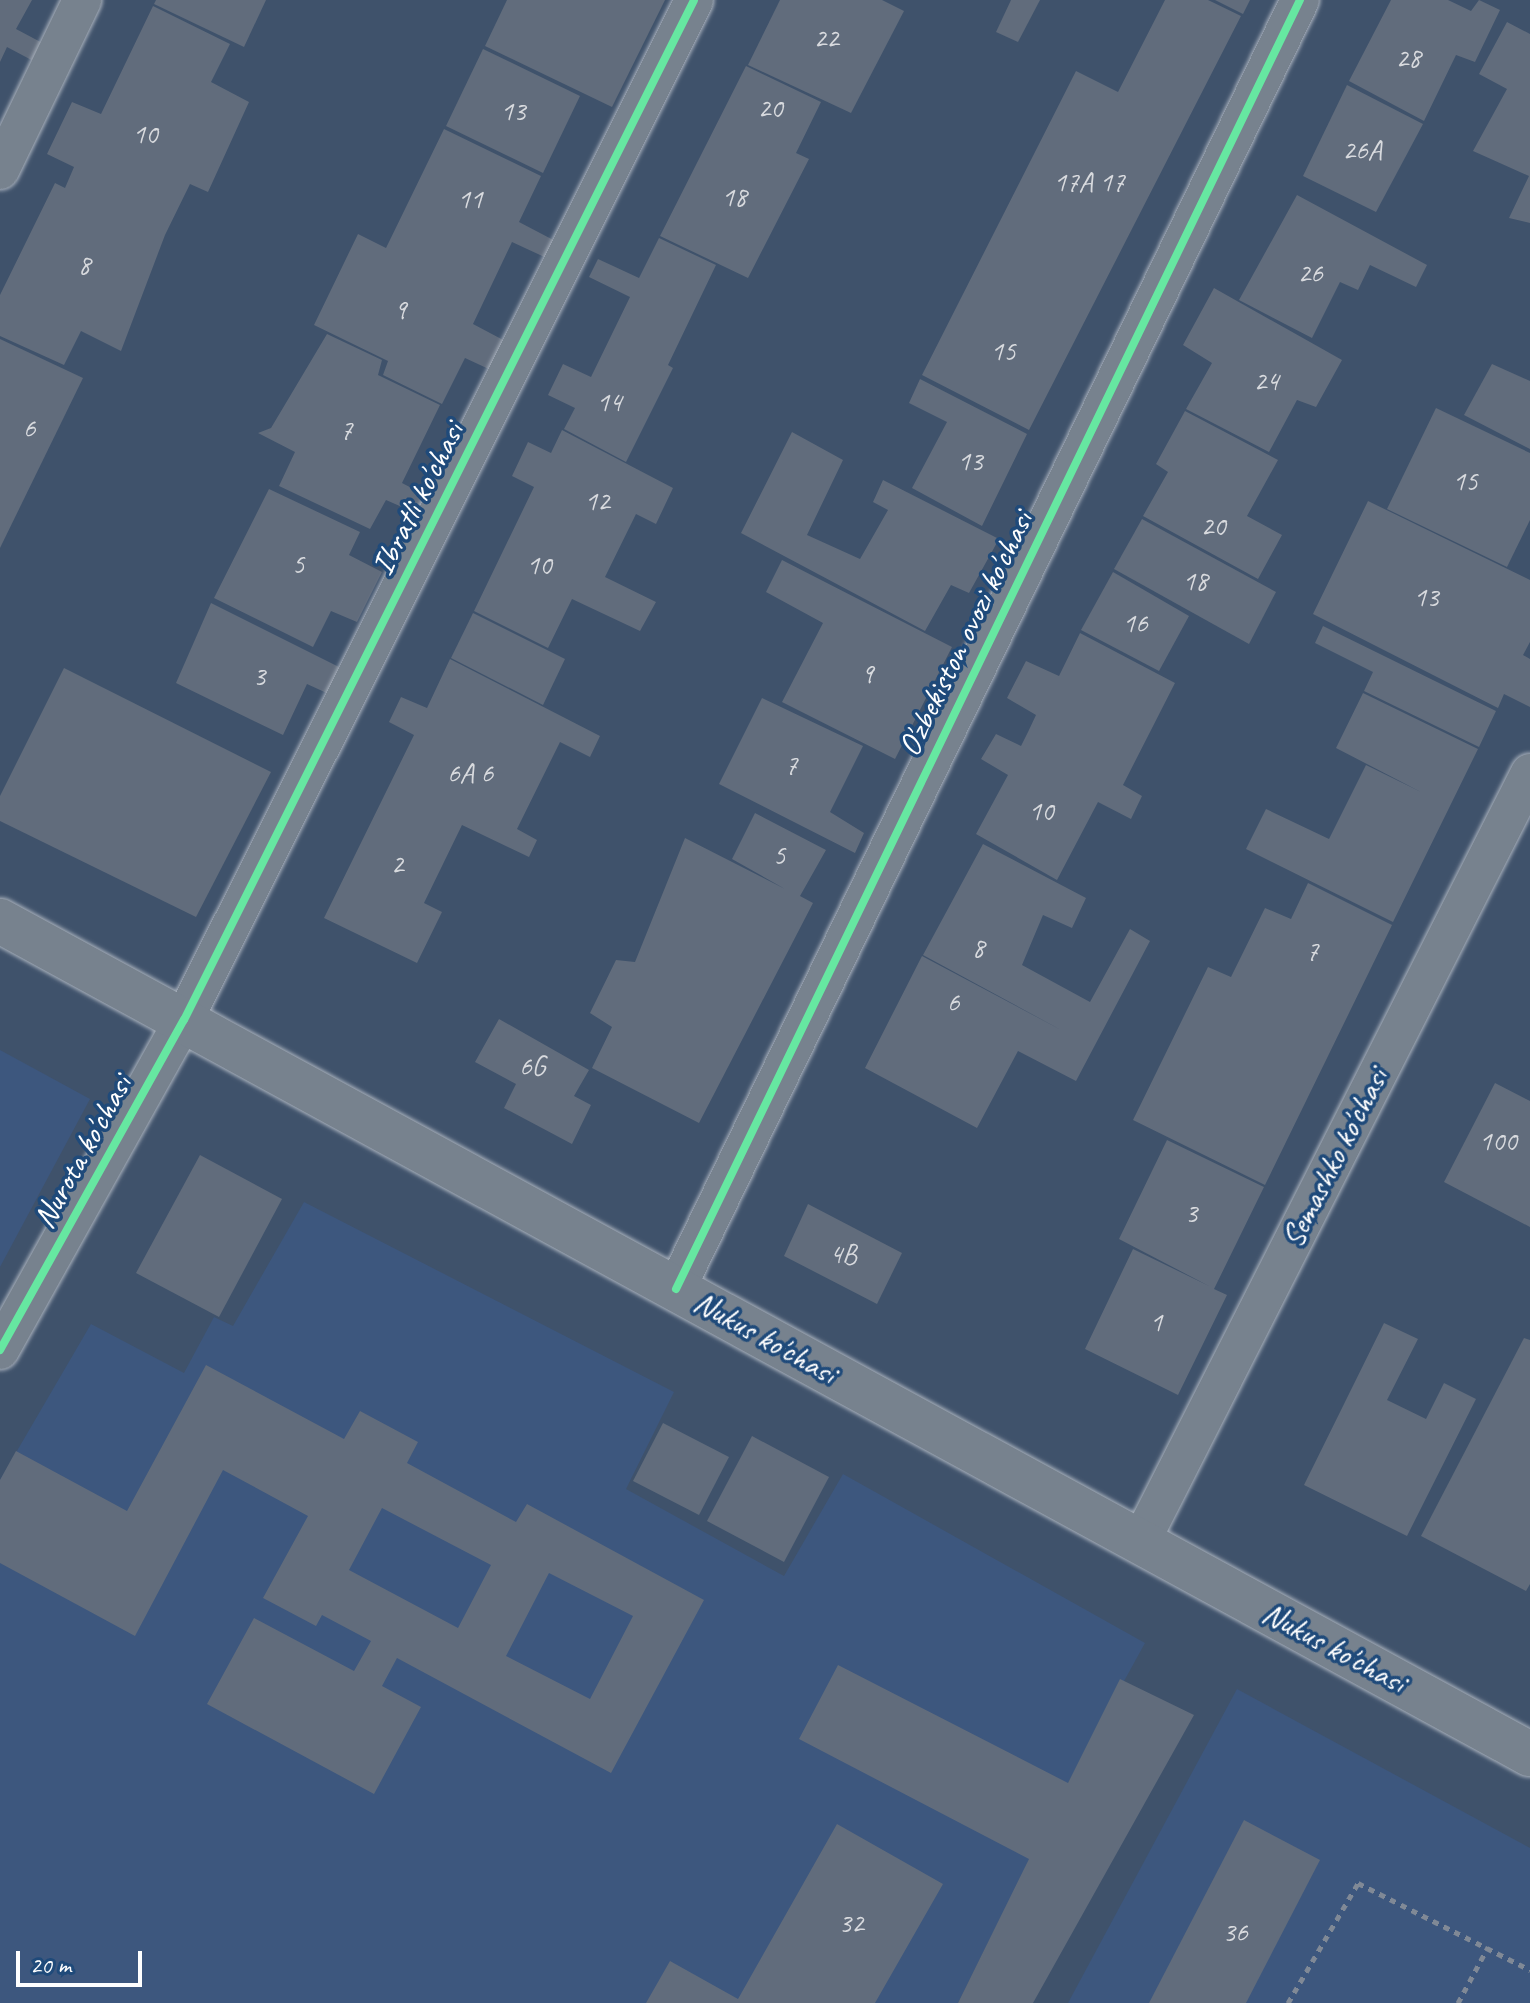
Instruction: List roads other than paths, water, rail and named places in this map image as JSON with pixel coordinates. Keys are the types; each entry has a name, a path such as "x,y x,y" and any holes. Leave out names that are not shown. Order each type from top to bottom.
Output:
{"main road":[{"name":"Nukus ko'chasi","path":"0,921 1530,1754"}],"street":[{"path":"0,170 82,0"},
{"name":"Ibratli ko'chasi","path":"184,1020 694,0"},
{"name":"O'zbekiston ovozi ko'chasi","path":"676,1289 1300,0"},
{"name":"Semashko ko'chasi","path":"1140,1543 1530,773"},
{"name":"Nurota ko'chasi","path":"0,1350 184,1020"}]}
